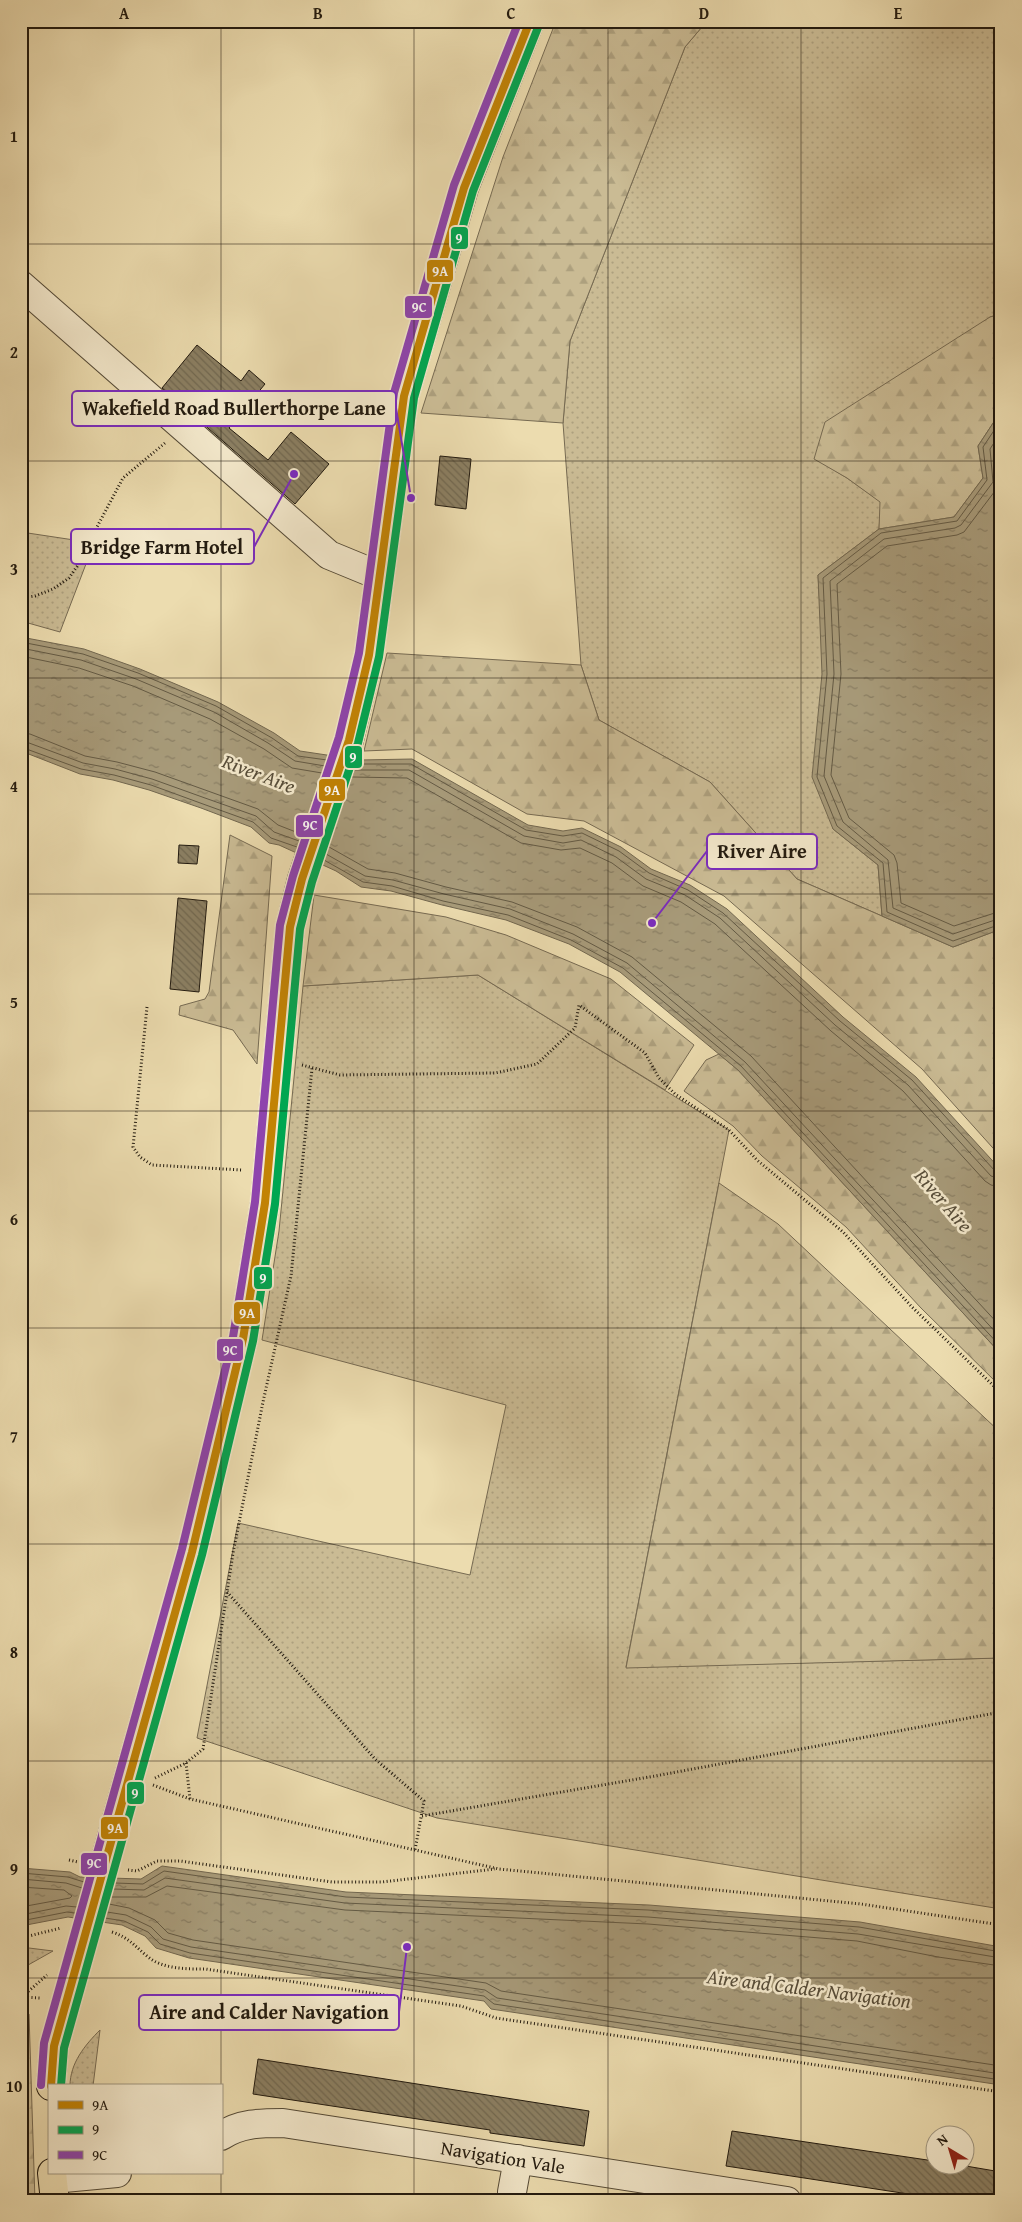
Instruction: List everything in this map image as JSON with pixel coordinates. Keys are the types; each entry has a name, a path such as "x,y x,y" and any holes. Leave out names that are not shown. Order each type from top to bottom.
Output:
{"main road":[{"path":"51,2084 54,2046 82,1933 112,1836 137,1778 243,1339 265,1202 290,928 307,866 349,740 369,655 404,396 464,188 530,21"}],"street":[{"path":"21,285 329,554 380,576"},
{"name":"Navigation Vale","path":"222,2135 228,2131 253,2123 284,2123 783,2200"},
{"path":"512,2192 518,2159"},
{"path":"53,2184 111,2174"}],"path":[{"path":"21,598 35,596 53,589 69,578 85,555 90,540 123,478 184,427"},
{"path":"137,1778 186,1763 203,1749 233,1553 263,1402 291,1276 312,1068 340,1075 495,1073 538,1064 575,1028 579,1004 645,1053 659,1078 675,1094 729,1130 757,1160 843,1232 912,1307 1001,1393"},
{"path":"147,1007 134,1147 140,1157 152,1165 268,1171"},
{"path":"227,1592 375,1759 424,1801 415,1850"},
{"path":"422,1816 655,1776 1001,1712"},
{"path":"186,1763 190,1799"},
{"path":"137,1778 190,1799 498,1869 861,1904 1001,1925"},
{"path":"137,1871 157,1861 180,1861 332,1882 382,1882 498,1869"},
{"path":"21,1938 82,1933 121,1935 149,1958 182,1969 205,1969 368,1991 460,2006 496,2018 1001,2092"}],"green space":[{"path":"556,21 707,21 685,47 570,341 563,423 421,413 503,157"},
{"path":"707,21 1001,21 1001,314 990,317 814,458 881,502 879,529 818,575 833,829 878,865 882,916 797,879 710,782 599,720 581,665 563,423 570,341 685,47"},
{"path":"1001,314 1001,411 978,446 983,478 954,517 879,529 880,502 847,478 814,459 825,422 990,317"},
{"path":"21,532 94,543 60,632 21,621"},
{"path":"387,653 581,665 599,720 710,782 797,879 953,947 1001,929 1001,1157 922,1069 724,896 584,821 527,814 412,749 364,751"},
{"path":"230,835 272,856 257,1064 233,1030 179,1015 180,1006 205,999 209,992"},
{"path":"314,895 446,917 506,935 611,979 694,1045 665,1090 478,975 303,986"},
{"path":"478,975 729,1130 626,1667 1001,1658 1001,1909 437,1818 197,1738 238,1523 470,1575 506,1405 262,1340 279,1231 303,986"},
{"path":"719,1054 738,1070 1001,1354 1001,1387 921,1308 846,1227 762,1156 733,1126 684,1091 706,1060"},
{"path":"719,1183 778,1224 1001,1433 1001,1658 626,1668"},
{"path":"21,1947 53,1951 21,1969"},
{"path":"29,2014 35,2201 21,2201 21,2018"},
{"path":"100,2030 93,2084 70,2084 79,2055"}],"water":[{"path":"1001,411 1001,929 953,947 882,916 878,865 833,829 812,777 822,674 818,575 879,529 954,517 983,478 978,446"},
{"path":"21,637 84,649 140,669 218,702 274,733 300,751 360,760 412,759 528,825 563,831 582,828 621,847 651,869 690,885 727,909 843,1017 916,1077 1001,1170 1001,1354 738,1070 620,972 569,944 506,920 391,891 361,887 336,871 279,845 269,843 251,827 149,790 113,780 80,774 21,751"},
{"path":"162,1866 346,1892 649,1905 860,1922 1001,1947 1001,2085 491,2009 484,2001 189,1958 156,1948 145,1936 122,1925 68,1917 21,1926 21,1868 70,1872 80,1877 141,1879"}],"building":[{"path":"197,345 241,381 249,370 265,384 229,428 268,460 291,432 329,464 295,504 162,388"},
{"path":"440,456 471,459 466,509 435,505"},
{"path":"179,845 199,846 197,864 178,863"},
{"path":"178,898 207,901 199,992 170,989"},
{"path":"258,2059 589,2111 584,2146 490,2133 490,2130 253,2094"},
{"path":"732,2131 924,2160 924,2174 974,2174 974,2167 1001,2172 1001,2201 954,2201 726,2166"}],"transit line":[{"name":"9C","path":"41,2085 44,2043 182,1549 233,1337 255,1202 280,925 293,876 339,737 359,653 394,393 454,185 519,21"},
{"name":"9A","path":"51,2084 54,2046 192,1552 243,1339 265,1203 290,927 302,879 349,740 369,655 404,396 464,188 530,21"},
{"name":"9","path":"61,2084 64,2048 202,1555 253,1341 275,1204 300,929 312,882 358,743 379,657 414,398 473,191 539,25"}],"place":[{"name":"Bridge Farm Hotel","path":"294,474"},
{"name":"Wakefield Road Bullerthorpe Lane","path":"411,498"},
{"name":"River Aire","path":"652,923"},
{"name":"Aire and Calder Navigation","path":"407,1947"}]}
